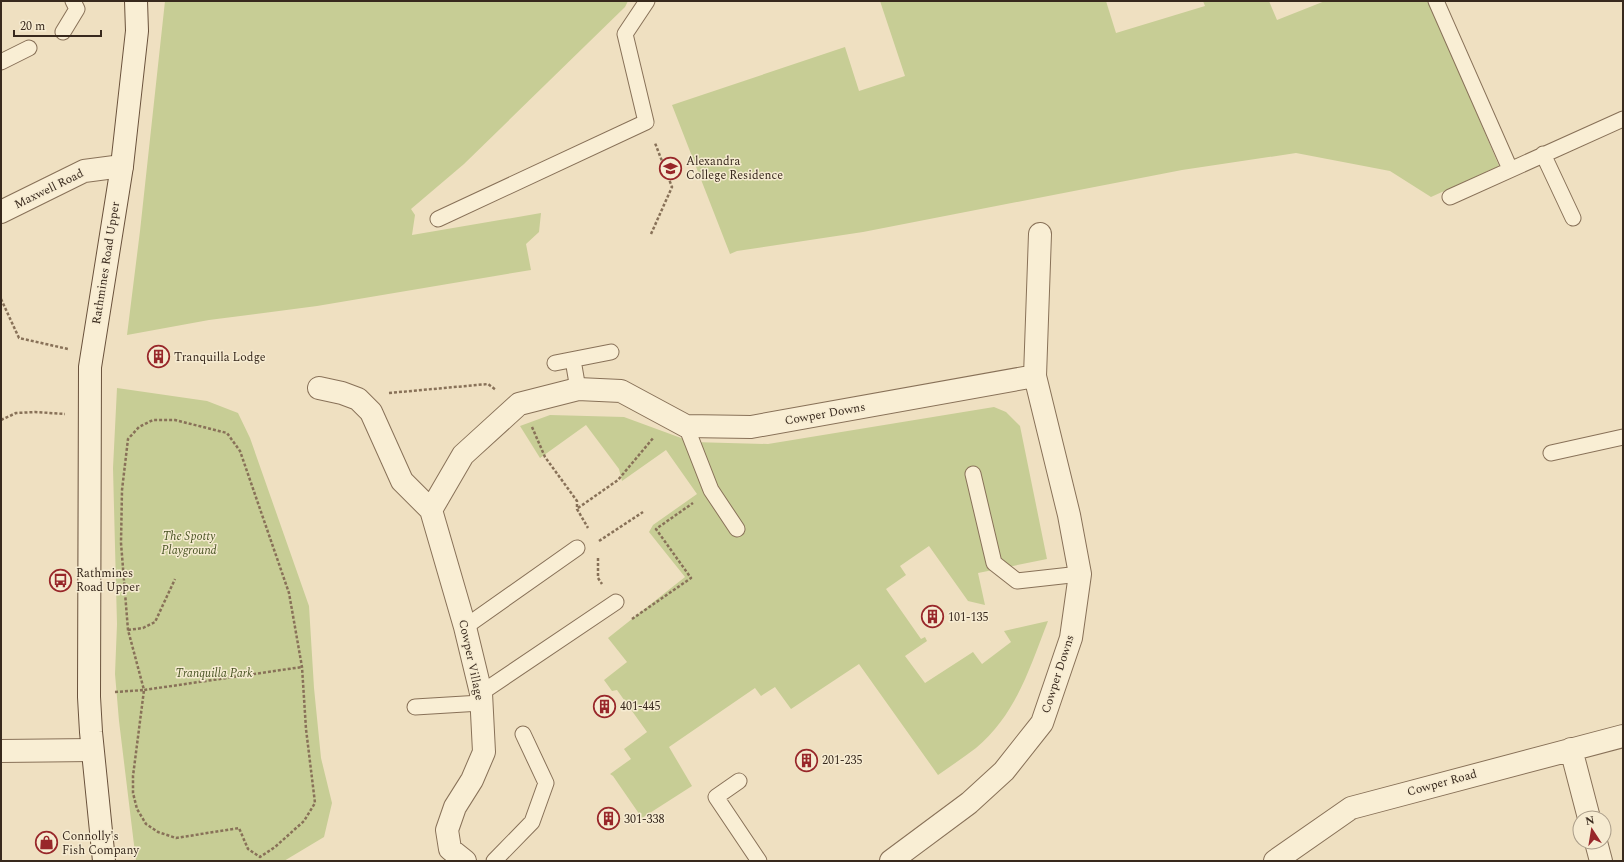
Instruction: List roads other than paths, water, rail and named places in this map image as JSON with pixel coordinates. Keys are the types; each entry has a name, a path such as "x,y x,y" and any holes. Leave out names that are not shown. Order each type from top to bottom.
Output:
{"street":[{"name":"Rathmines Road Upper","path":"104,861 92,750 89,697 90,367 122,166 137,31 136,1"},
{"name":"Maxwell Road","path":"1,212 84,170 122,166"},
{"name":"Cowper Downs","path":"891,861 969,803 1004,771 1042,723 1071,638 1080,574 1069,515 1035,376 1040,234"},
{"name":"Cowper Downs","path":"578,389 621,391 686,426 751,427 1035,376"},
{"name":"Cowper Village","path":"319,388 342,393 358,399 371,412 402,482 431,510 465,627 481,698 484,752 472,780 455,807 447,830 450,849 465,861"},
{"path":"431,510 463,455 519,404 578,389"},
{"name":"Cowper Road","path":"1275,861 1351,808 1623,736"},
{"path":"1570,749 1587,810"},
{"path":"1,751 92,750"},
{"path":"1598,850 1601,861"}],"lane":[{"path":"63,32 77,10 73,1"},
{"path":"438,219 646,122 625,34 647,1"},
{"path":"1436,1 1510,169"},
{"path":"1,62 29,48"},
{"path":"1450,197 1623,119"},
{"path":"1543,154 1573,218"},
{"path":"555,363 611,352"},
{"path":"573,360 578,389"},
{"path":"686,426 711,490 737,529"},
{"path":"1551,453 1623,437"},
{"path":"973,474 994,564 1017,581 1080,574"},
{"path":"465,627 578,548"},
{"path":"415,707 481,698 616,602"},
{"path":"494,861 532,822 546,783 523,734"},
{"path":"739,781 716,798 759,861"}],"place":[{"name":"Alexandra College Residence","path":"670,168"},
{"name":"Tranquilla Lodge","path":"159,357"},
{"name":"Rathmines Road Upper","path":"60,580"},
{"name":"101-135","path":"932,617"},
{"name":"401-445","path":"605,706"},
{"name":"201-235","path":"807,760"},
{"name":"301-338","path":"608,819"},
{"name":"Connolly's Fish Company","path":"47,843"}],"park label":[{"name":"The Spotty Playground","path":"189,543"},
{"name":"Tranquilla Park","path":"214,673"}]}
